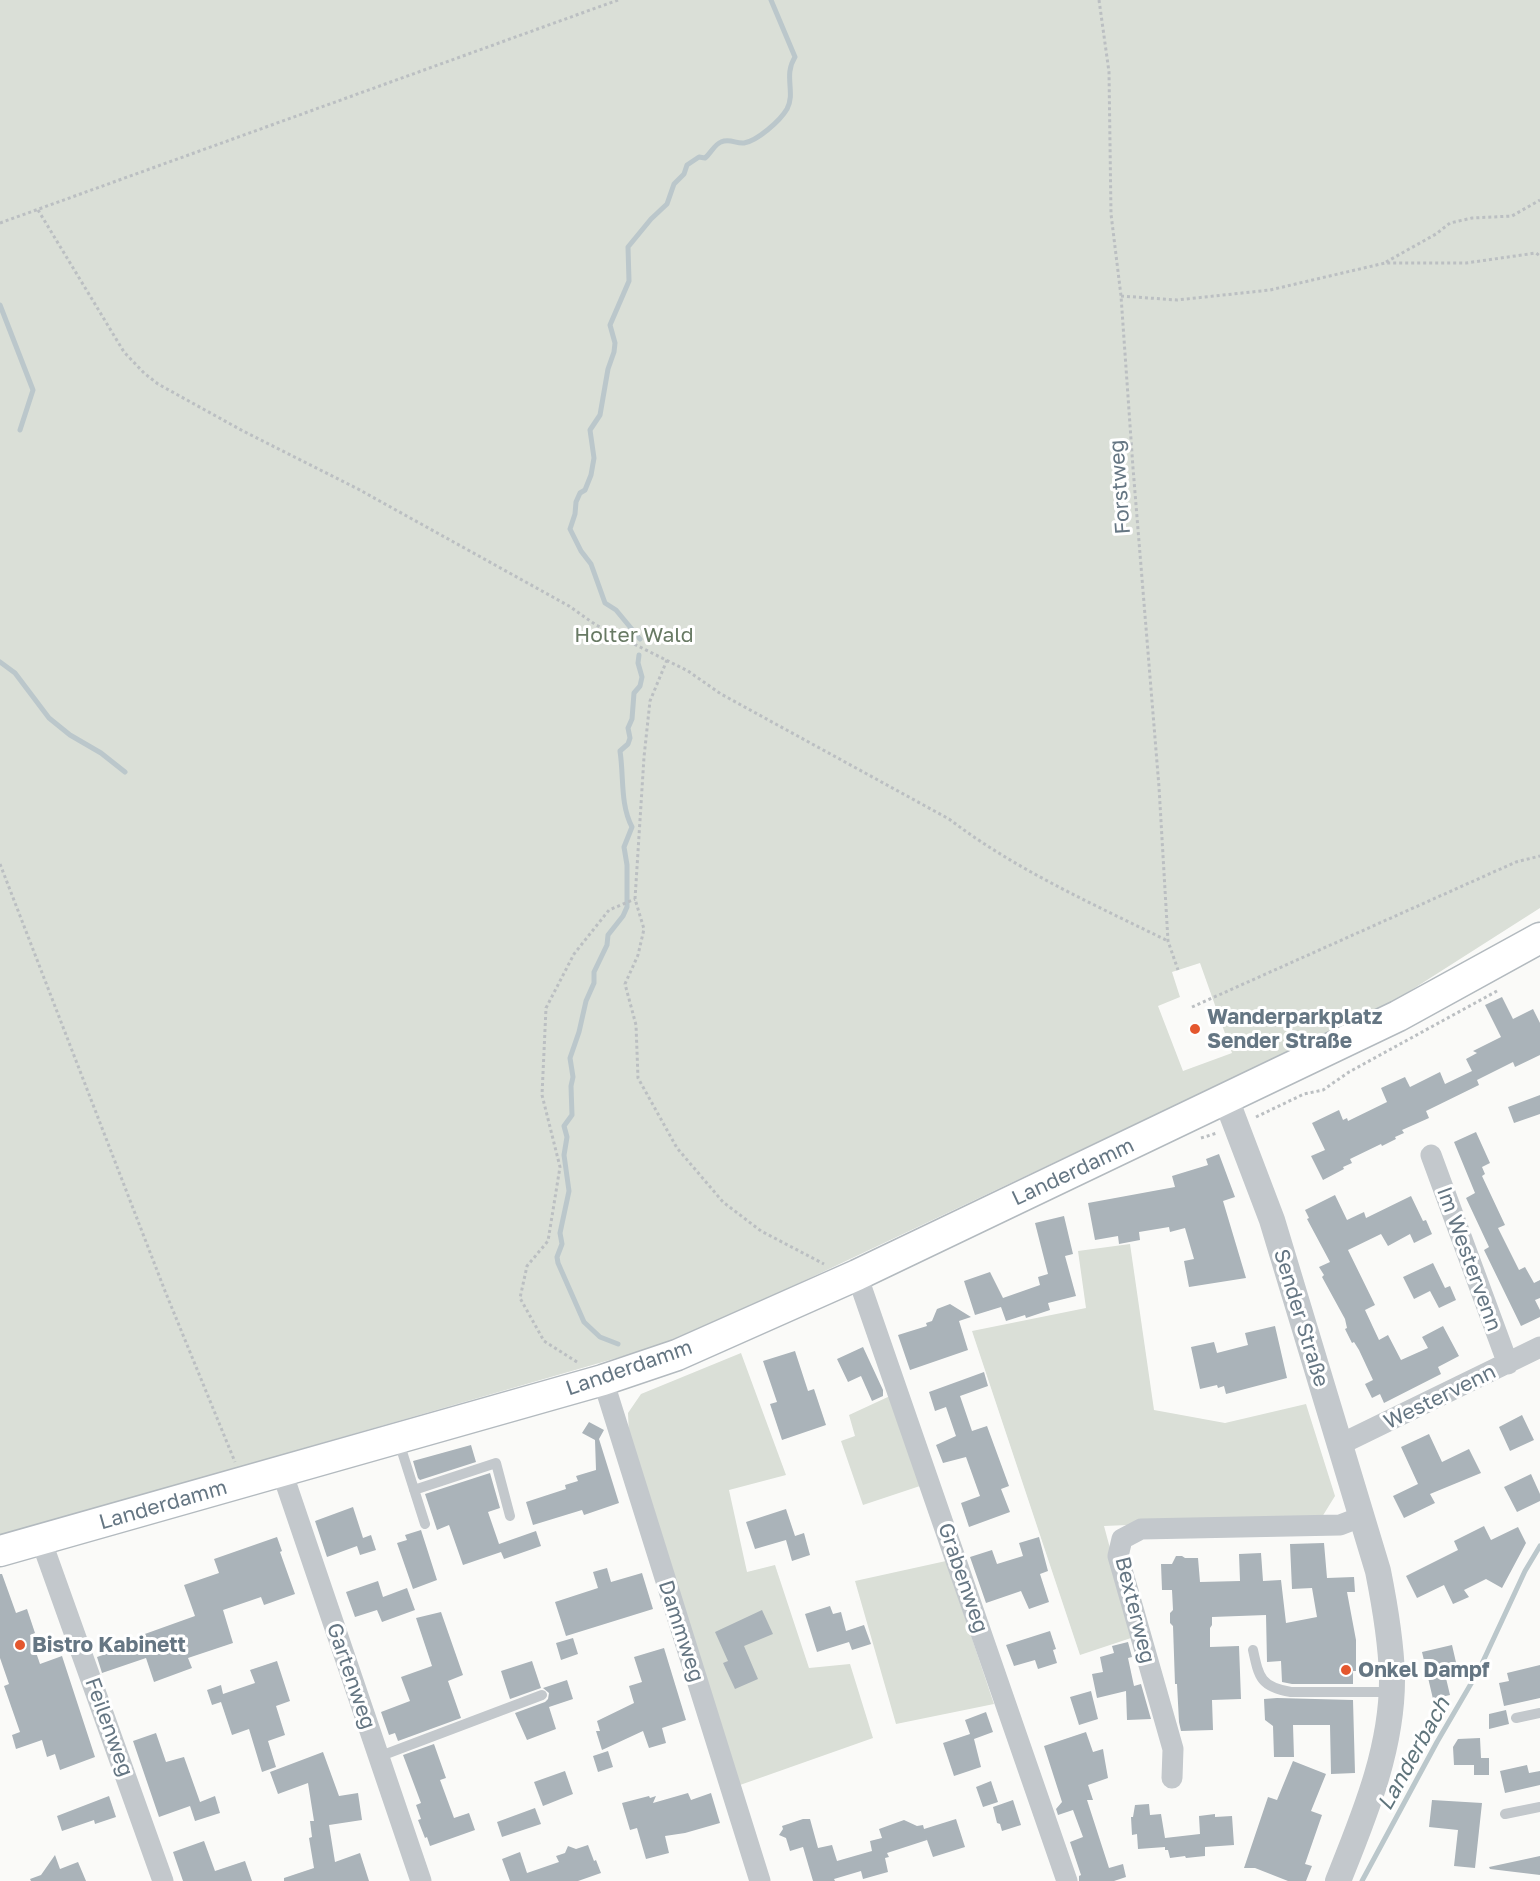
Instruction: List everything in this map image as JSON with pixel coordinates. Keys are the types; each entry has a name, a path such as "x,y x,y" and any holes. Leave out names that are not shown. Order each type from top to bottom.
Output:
{"main road":[{"path":"1226,1099 1398,1017 1540,938"},
{"name":"Landerdamm","path":"0,1551 603,1380 677,1355 857,1275 1226,1099"}],"street":[{"name":"Sender Straße","path":"1226,1099 1272,1220 1378,1571 1388,1620 1392,1678 1387,1731 1377,1776 1338,1881"},
{"name":"Im Westervenn","path":"1431,1155 1508,1364"},
{"name":"Grabenweg","path":"857,1275 1067,1881"},
{"name":"Westervenn","path":"1339,1445 1540,1347"},
{"name":"Dammweg","path":"603,1380 760,1881"},
{"name":"Gartenweg","path":"282,1472 420,1881"},
{"name":"Bexterweg","path":"1172,1778 1173,1749 1118,1556 1122,1539 1141,1529 1340,1525 1361,1517"},
{"name":"Feilenweg","path":"41,1540 163,1881"}],"lane":[{"path":"397,1439 425,1524"},
{"path":"414,1490 496,1463 510,1516"},
{"path":"1253,1650 1257,1671 1263,1682 1277,1689 1291,1692 1390,1692"},
{"path":"378,1757 543,1695"},
{"path":"1516,1718 1540,1713"},
{"path":"1505,1814 1540,1807"}],"path":[{"path":"0,223 618,0"},
{"name":"Forstweg","path":"1099,0 1109,72 1111,214 1121,296 1159,787 1168,941 1178,970"},
{"path":"1385,263 1436,234 1450,223 1472,218 1512,216 1540,200"},
{"path":"38,210 124,352 144,374 158,384 243,431 358,489 569,606 596,625 688,671 721,694 949,819 976,840 1034,874 1168,941"},
{"path":"1121,296 1177,300 1270,290 1385,263 1466,263 1536,253 1540,256"},
{"path":"667,660 650,701 633,900 644,928 638,955 625,984 636,1025 638,1078 677,1148 723,1202 761,1231 820,1263 857,1275"},
{"path":"1192,1007 1516,862 1540,856"},
{"path":"0,864 165,1291 243,1483"},
{"path":"603,1380 544,1341 520,1298 527,1266 548,1241 560,1167 542,1095 546,1008 574,954 609,910 633,900"},
{"path":"1250,1120 1304,1094 1323,1090 1349,1072 1502,988"}],"green space":[{"name":"Holter Wald","path":"0,0 1540,0 1540,908 1391,1003 679,1340 0,1536","holes":["1200,963 1232,1053 1183,1071 1158,1006 1180,997 1172,972"]},
{"path":"1130,1244 1154,1410 1225,1423 1306,1404 1335,1496 1322,1517 1104,1526 1134,1637 1080,1655 972,1331 1086,1308 1078,1251"},
{"path":"741,1353 786,1475 729,1490 747,1572 775,1565 809,1668 850,1664 873,1738 740,1785 629,1436 628,1413 641,1394"},
{"path":"890,1396 920,1486 863,1505 841,1441 855,1436 849,1415"},
{"path":"946,1561 994,1704 896,1724 855,1581"}],"building":[{"path":"1502,997 1513,1019 1533,1009 1540,1023 1540,1055 1515,1067 1513,1062 1477,1080 1479,1085 1426,1111 1429,1118 1402,1130 1404,1133 1395,1137 1396,1139 1350,1159 1352,1163 1323,1180 1311,1156 1325,1150 1312,1123 1339,1110 1343,1120 1347,1118 1348,1121 1387,1102 1381,1088 1405,1077 1410,1087 1440,1072 1445,1084 1472,1071 1466,1059 1477,1053 1473,1051 1501,1037 1485,1005"},
{"path":"1540,1095 1540,1114 1514,1123 1508,1107"},
{"path":"1476,1132 1490,1163 1482,1167 1485,1174 1482,1176 1505,1225 1498,1228 1519,1270 1525,1267 1534,1283 1540,1280 1540,1298 1535,1300 1540,1310 1540,1317 1521,1326 1484,1250 1489,1247 1466,1198 1475,1193 1454,1142"},
{"path":"1219,1154 1235,1197 1223,1201 1246,1278 1189,1287 1184,1261 1194,1259 1185,1228 1170,1232 1169,1227 1139,1232 1140,1240 1119,1244 1118,1236 1095,1240 1088,1203 1175,1187 1172,1176 1208,1165 1206,1159"},
{"path":"1335,1195 1347,1220 1364,1212 1366,1218 1411,1196 1432,1234 1414,1243 1410,1234 1388,1246 1381,1234 1348,1250 1375,1305 1365,1310 1379,1340 1388,1335 1401,1360 1428,1348 1422,1337 1443,1326 1459,1356 1438,1367 1441,1374 1384,1403 1380,1394 1372,1398 1365,1384 1373,1380 1359,1350 1354,1342 1352,1343 1345,1329 1347,1328 1345,1319 1322,1277 1324,1275 1319,1267 1330,1262 1307,1219 1309,1218 1305,1210"},
{"path":"1064,1216 1073,1254 1065,1256 1076,1296 1048,1303 1050,1310 1026,1318 1025,1315 1006,1321 1001,1307 975,1315 964,1281 990,1272 1003,1298 1040,1285 1038,1277 1048,1274 1035,1223"},
{"path":"1433,1263 1445,1288 1450,1286 1456,1300 1439,1308 1430,1291 1414,1299 1403,1277"},
{"path":"950,1304 971,1317 959,1321 968,1350 910,1370 898,1335 927,1326 926,1323 932,1321 937,1309"},
{"path":"1275,1326 1287,1378 1226,1394 1224,1386 1218,1388 1217,1385 1200,1389 1191,1347 1214,1342 1217,1353 1248,1345 1245,1333"},
{"path":"863,1347 883,1390 883,1396 872,1401 861,1376 848,1382 837,1359"},
{"path":"795,1351 808,1391 814,1389 826,1425 782,1440 770,1404 777,1402 763,1361"},
{"path":"984,1372 988,1386 960,1396 972,1431 987,1426 1009,1486 1001,1489 1010,1512 969,1527 961,1503 980,1496 966,1457 943,1463 936,1445 956,1436 946,1407 935,1411 929,1392"},
{"path":"1522,1415 1534,1440 1510,1451 1499,1427"},
{"path":"589,1422 604,1430 599,1439 619,1503 584,1515 582,1510 533,1525 526,1502 566,1489 565,1485 578,1481 576,1476 596,1470 595,1440 582,1433"},
{"path":"1429,1434 1442,1462 1469,1449 1481,1473 1430,1494 1435,1503 1404,1518 1393,1496 1418,1484 1401,1447"},
{"path":"471,1445 476,1462 420,1480 418,1478 413,1461"},
{"path":"490,1473 500,1508 488,1512 499,1544 536,1531 541,1546 504,1559 501,1552 463,1565 449,1525 437,1530 425,1494"},
{"path":"1531,1474 1540,1494 1540,1501 1517,1512 1504,1487"},
{"path":"353,1507 363,1538 371,1535 376,1550 360,1555 357,1546 327,1557 315,1521"},
{"path":"786,1509 795,1536 804,1533 810,1555 792,1561 786,1540 755,1549 746,1522"},
{"path":"1484,1526 1491,1540 1518,1527 1526,1543 1502,1588 1486,1579 1464,1590 1469,1597 1453,1604 1444,1585 1417,1598 1406,1576 1458,1550 1454,1541"},
{"path":"421,1530 437,1580 413,1589 397,1543 407,1540 405,1535"},
{"path":"277,1537 295,1594 264,1605 261,1597 223,1610 233,1643 188,1658 192,1668 154,1682 146,1658 102,1673 97,1657 144,1641 142,1635 195,1616 184,1585 219,1573 214,1559"},
{"path":"1039,1537 1048,1571 1040,1574 1049,1602 1029,1609 1021,1591 986,1603 970,1557 992,1550 997,1564 1023,1556 1019,1543"},
{"path":"1324,1543 1327,1578 1354,1577 1355,1592 1347,1592 1356,1640 1356,1671 1353,1671 1353,1684 1282,1682 1281,1661 1267,1662 1266,1615 1212,1617 1210,1647 1239,1646 1241,1699 1212,1700 1213,1730 1181,1731 1177,1684 1175,1684 1173,1626 1170,1623 1170,1613 1173,1610 1172,1590 1162,1590 1161,1564 1172,1564 1176,1556 1198,1558 1200,1582 1240,1581 1239,1554 1261,1553 1263,1581 1281,1580 1286,1623 1317,1617 1312,1588 1292,1589 1290,1544"},
{"path":"607,1568 611,1582 642,1573 653,1609 566,1636 555,1602 598,1588 593,1572"},
{"path":"0,1574 2,1574 16,1613 27,1609 35,1633 30,1635 40,1664 62,1656 95,1757 60,1770 55,1754 47,1757 42,1740 16,1749 12,1735 20,1732 4,1686 9,1684 0,1658"},
{"path":"378,1581 383,1597 407,1588 415,1610 382,1622 377,1610 355,1617 346,1592"},
{"path":"830,1606 833,1614 841,1612 846,1631 864,1625 871,1644 852,1650 849,1642 817,1652 805,1614"},
{"path":"762,1610 773,1634 744,1646 758,1679 735,1689 723,1663 728,1661 715,1632"},
{"path":"441,1612 463,1675 448,1681 461,1718 398,1741 395,1733 389,1735 381,1712 410,1701 401,1677 432,1666 416,1618"},
{"path":"1050,1631 1056,1649 1053,1650 1057,1663 1038,1669 1035,1660 1014,1666 1006,1645"},
{"path":"573,1638 578,1654 561,1660 556,1643"},
{"path":"1128,1642 1132,1657 1128,1658 1134,1686 1141,1684 1151,1719 1127,1720 1126,1691 1097,1698 1092,1674 1103,1672 1100,1657 1114,1653 1112,1646"},
{"path":"1452,1645 1458,1671 1445,1674 1450,1695 1433,1699 1422,1652"},
{"path":"664,1648 686,1720 662,1728 666,1743 649,1748 643,1731 602,1750 596,1731 600,1731 597,1721 634,1703 629,1686 642,1682 634,1657"},
{"path":"277,1661 290,1701 276,1706 285,1735 268,1741 276,1767 262,1772 249,1729 232,1735 221,1702 212,1705 207,1690 221,1685 223,1694 255,1683 250,1670"},
{"path":"532,1661 541,1688 510,1699 501,1671"},
{"path":"1540,1665 1540,1698 1504,1706 1499,1683 1509,1681 1507,1673"},
{"path":"567,1680 573,1699 549,1707 556,1729 527,1740 515,1713 545,1702 549,1693 543,1688"},
{"path":"1091,1691 1098,1719 1079,1725 1070,1697"},
{"path":"1264,1699 1353,1700 1355,1773 1331,1774 1330,1725 1293,1725 1294,1757 1274,1757 1273,1726 1265,1720"},
{"path":"1506,1710 1509,1724 1489,1729 1489,1714"},
{"path":"986,1712 993,1732 974,1739 981,1767 954,1776 943,1743 970,1734 965,1720"},
{"path":"1086,1732 1093,1752 1103,1749 1108,1778 1088,1785 1093,1800 1087,1800 1109,1868 1123,1864 1126,1877 1114,1881 1079,1881 1081,1875 1070,1842 1083,1837 1073,1810 1058,1815 1056,1809 1062,1802 1044,1746"},
{"path":"156,1733 166,1762 184,1757 200,1802 215,1796 220,1813 195,1821 190,1806 159,1817 133,1741"},
{"path":"1480,1738 1481,1758 1489,1758 1489,1775 1474,1775 1474,1765 1454,1765 1453,1747 1458,1739"},
{"path":"434,1744 446,1778 440,1780 454,1818 469,1813 475,1830 430,1846 418,1820 421,1819 416,1805 421,1803 403,1755"},
{"path":"608,1751 613,1767 598,1772 593,1756"},
{"path":"323,1752 339,1796 358,1793 362,1820 329,1825 335,1862 360,1853 369,1881 284,1881 284,1878 314,1868 309,1838 312,1837 310,1821 314,1821 308,1783 278,1794 270,1772"},
{"path":"1293,1761 1326,1774 1311,1811 1322,1815 1305,1864 1312,1866 1306,1881 1288,1881 1255,1868 1244,1868 1268,1797 1277,1800"},
{"path":"1527,1765 1529,1773 1540,1771 1540,1785 1505,1793 1500,1771"},
{"path":"565,1771 573,1794 543,1806 534,1782"},
{"path":"991,1781 998,1802 983,1807 976,1787"},
{"path":"688,1793 691,1800 711,1793 720,1823 665,1836 669,1853 646,1859 637,1828 630,1830 622,1803 656,1796 653,1803"},
{"path":"109,1796 116,1817 95,1824 94,1820 62,1831 57,1816"},
{"path":"1013,1800 1021,1825 1002,1831 1000,1824 997,1823 993,1807"},
{"path":"1432,1800 1482,1803 1475,1868 1454,1866 1458,1830 1429,1827"},
{"path":"1149,1804 1150,1815 1161,1814 1165,1838 1200,1834 1199,1816 1215,1814 1215,1817 1232,1816 1234,1845 1205,1847 1205,1856 1186,1858 1185,1856 1170,1858 1165,1847 1138,1849 1137,1834 1132,1835 1131,1817 1133,1817 1135,1805"},
{"path":"535,1808 541,1824 502,1837 497,1822"},
{"path":"810,1819 818,1848 832,1845 837,1861 872,1851 870,1841 882,1838 879,1829 904,1820 917,1826 923,1825 924,1829 956,1819 965,1847 933,1857 926,1837 927,1840 887,1853 889,1857 885,1858 888,1872 863,1879 861,1871 834,1879 835,1881 813,1881 803,1847 790,1851 786,1838 779,1835 783,1829 782,1826"},
{"path":"204,1841 215,1871 245,1861 252,1881 183,1881 173,1852"},
{"path":"588,1845 601,1873 578,1881 510,1881 502,1859 520,1852 527,1873 559,1862 556,1856 565,1853 568,1846 576,1849"},
{"path":"55,1855 60,1869 78,1862 86,1881 31,1881 30,1879 41,1875"},
{"path":"1540,1856 1540,1875 1490,1869 1489,1867"}],"waterway":[{"path":"640,639 616,610 605,603 591,564 581,551 570,529 576,502 580,493 585,490 591,475 594,458 590,430 600,415 608,369 614,352 615,343 610,325 629,281 628,247 667,204 674,184 684,174 687,165 699,157 705,158 721,142 744,143 755,139 774,125 787,109 790,96 790,71 795,57 771,0"},
{"path":"0,305 33,390 20,430"},
{"path":"618,1344 600,1337 584,1322 557,1257 562,1244 560,1233 569,1191 564,1155 567,1137 564,1126 572,1115 573,1077 570,1058 586,1001 594,983 594,972 607,945 608,935 627,907 627,865 624,847 632,827 624,800 620,751 628,744 630,738 628,728 632,719 634,693 640,686 642,677 638,663 639,655"},
{"path":"0,662 15,673 49,718 125,772"},
{"name":"Landerbach","path":"1362,1881 1437,1742 1479,1670 1525,1571 1540,1546"}],"place":[{"name":"Wanderparkplatz Sender Straße","path":"1195,1029"},
{"name":"Bistro Kabinett","path":"20,1645"},
{"name":"Onkel Dampf","path":"1346,1670"}]}
